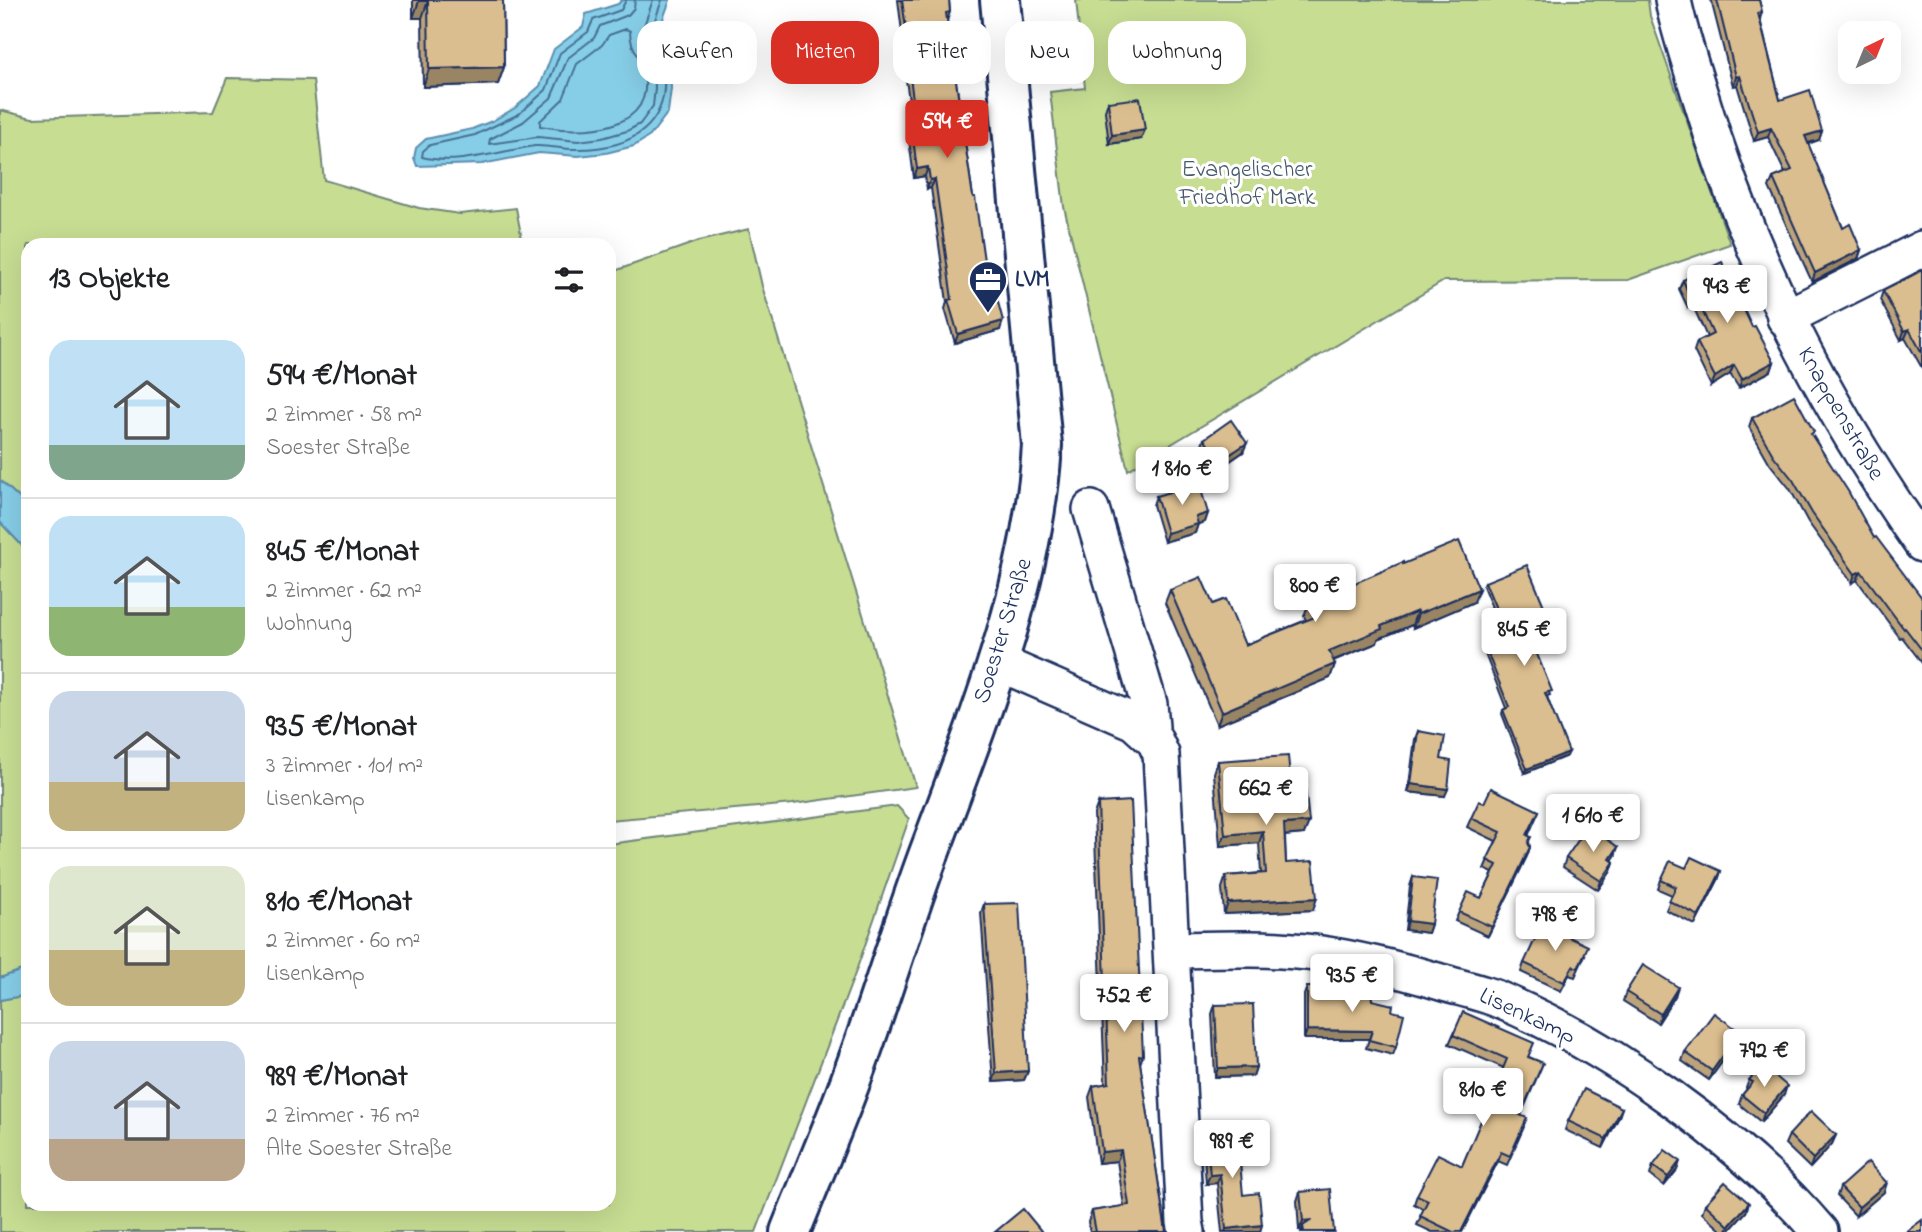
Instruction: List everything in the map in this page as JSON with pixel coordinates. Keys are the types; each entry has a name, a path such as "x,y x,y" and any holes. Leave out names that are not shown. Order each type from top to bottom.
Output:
{"main road":[{"name":"Soester Straße","path":"790,1232 853,1075 997,662 1031,544 1040,489 1042,445 1000,0"}],"street":[{"name":"Knappenstraße","path":"1673,0 1711,132 1751,243 1785,318 1875,477 1922,544"},
{"path":"1785,318 1922,249"},
{"path":"1091,509 1149,705 1151,727 1147,732"},
{"path":"997,662 1134,722 1155,741 1161,754 1187,1232"},
{"name":"Lisenkamp","path":"1172,950 1252,949 1314,953 1387,965 1493,998 1563,1030 1694,1115 1777,1186 1820,1232"}],"green space":[{"name":"Evangelischer Friedhof Mark","path":"1076,0 1648,0 1650,16 1730,244 1628,280 1444,281 1128,470 1064,207 1050,92 1085,88 1085,84 1094,84 1094,21 1078,21"},
{"path":"227,78 313,80 324,180 419,208 460,214 516,208 522,238 21,238 21,500 0,480 0,110 32,118 213,112"},
{"path":"749,229 762,286 916,787 793,804 616,819 616,271 699,241"},
{"path":"0,522 21,544 21,970 0,978"},
{"path":"897,806 909,819 856,971 756,1232 0,1232 0,1000 21,996 21,1211 616,1211 616,843"}],"water":[{"path":"622,0 670,0 662,21 637,21 637,84 671,84 668,112 650,136 634,146 606,153 578,156 539,153 482,164 417,166 414,158 416,148 426,139 472,129 515,108 540,86 554,49 583,27 586,14 618,4"},
{"path":"0,480 21,500 21,544 0,522"},
{"path":"21,970 21,996 0,1000 0,978"}],"building":[{"path":"419,0 503,0 504,67 429,69 428,1"},
{"path":"902,0 949,0 947,21 905,21"},
{"path":"1717,0 1759,0 1762,12 1758,13 1780,100 1810,90 1822,131 1805,136 1843,228 1850,224 1861,250 1815,273 1773,178 1792,170 1771,128 1758,132 1740,76 1736,77"},
{"path":"911,84 956,84 988,289 994,287 1003,321 958,334 948,300 952,299 935,179 930,180 928,167 917,169 908,100 913,100"},
{"path":"1140,98 1145,130 1112,135 1108,102"},
{"path":"1722,262 1729,278 1733,279 1735,290 1752,327 1755,326 1774,362 1742,379 1734,365 1715,377 1697,342 1713,334 1696,297 1691,299 1683,280"},
{"path":"1922,270 1922,353 1909,329 1904,331 1883,291"},
{"path":"1794,395 1814,432 1811,434 1848,491 1874,538 1876,537 1922,598 1922,650 1861,571 1855,574 1812,513 1793,480 1773,455 1752,418"},
{"path":"1231,420 1247,443 1220,461 1204,439"},
{"path":"1199,483 1208,513 1196,517 1198,524 1167,533 1156,496"},
{"path":"1459,541 1479,589 1381,626 1382,629 1329,651 1335,664 1222,712 1170,590 1201,577 1213,604 1226,599 1245,645 1315,617 1309,603"},
{"path":"1527,565 1551,623 1528,632 1552,691 1545,693 1569,752 1527,769 1503,710 1509,707 1486,649 1509,640 1485,582"},
{"path":"1418,731 1445,736 1441,759 1451,761 1448,789 1411,784"},
{"path":"1288,756 1291,786 1305,785 1309,822 1284,824 1286,863 1313,861 1317,898 1228,903 1226,876 1266,873 1263,831 1225,835 1218,761"},
{"path":"1491,788 1539,811 1527,835 1531,837 1528,843 1530,847 1492,927 1459,912 1468,892 1481,898 1497,865 1487,860 1501,832 1471,818 1479,801 1484,803"},
{"path":"1131,801 1143,1055 1139,1056 1166,1232 1096,1232 1092,1211 1129,1205 1121,1150 1102,1152 1093,1086 1109,1083 1098,803"},
{"path":"1588,826 1618,847 1610,859 1614,862 1601,881 1566,858"},
{"path":"1691,857 1721,871 1699,916 1669,901 1676,887 1661,880 1670,861 1686,868"},
{"path":"1413,877 1437,880 1431,924 1408,921"},
{"path":"1019,903 1028,1071 996,1073 984,904"},
{"path":"1542,924 1588,946 1578,968 1573,966 1564,982 1524,963"},
{"path":"1643,965 1678,987 1661,1014 1626,992"},
{"path":"1307,987 1371,991 1372,1000 1393,1005 1392,1011 1404,1014 1396,1047 1369,1040 1372,1031 1307,1030"},
{"path":"1253,1004 1256,1067 1218,1068 1215,1005"},
{"path":"1463,1012 1534,1043 1528,1057 1543,1063 1520,1115 1527,1118 1510,1156 1501,1152 1461,1232 1453,1232 1420,1216 1428,1200 1417,1195 1438,1154 1462,1166 1507,1059 1453,1035"},
{"path":"1714,1013 1740,1032 1712,1071 1685,1052"},
{"path":"1762,1065 1787,1086 1764,1113 1742,1095 1753,1082 1749,1080"},
{"path":"1584,1089 1622,1108 1606,1139 1568,1121"},
{"path":"1811,1111 1836,1135 1813,1159 1789,1135"},
{"path":"1237,1129 1243,1195 1259,1193 1262,1225 1226,1229 1220,1174 1210,1175 1206,1132"},
{"path":"1665,1150 1680,1161 1668,1177 1653,1166"},
{"path":"1868,1162 1887,1183 1859,1207 1840,1187"},
{"path":"1725,1182 1749,1203 1729,1226 1705,1204"},
{"path":"1330,1189 1334,1232 1304,1232 1303,1226 1312,1220 1303,1221 1300,1192"},
{"path":"1023,1209 1042,1232 995,1232"},
{"path":"1922,1220 1922,1232 1906,1232"}],"place":[{"name":"LVM","path":"988,314"}]}
